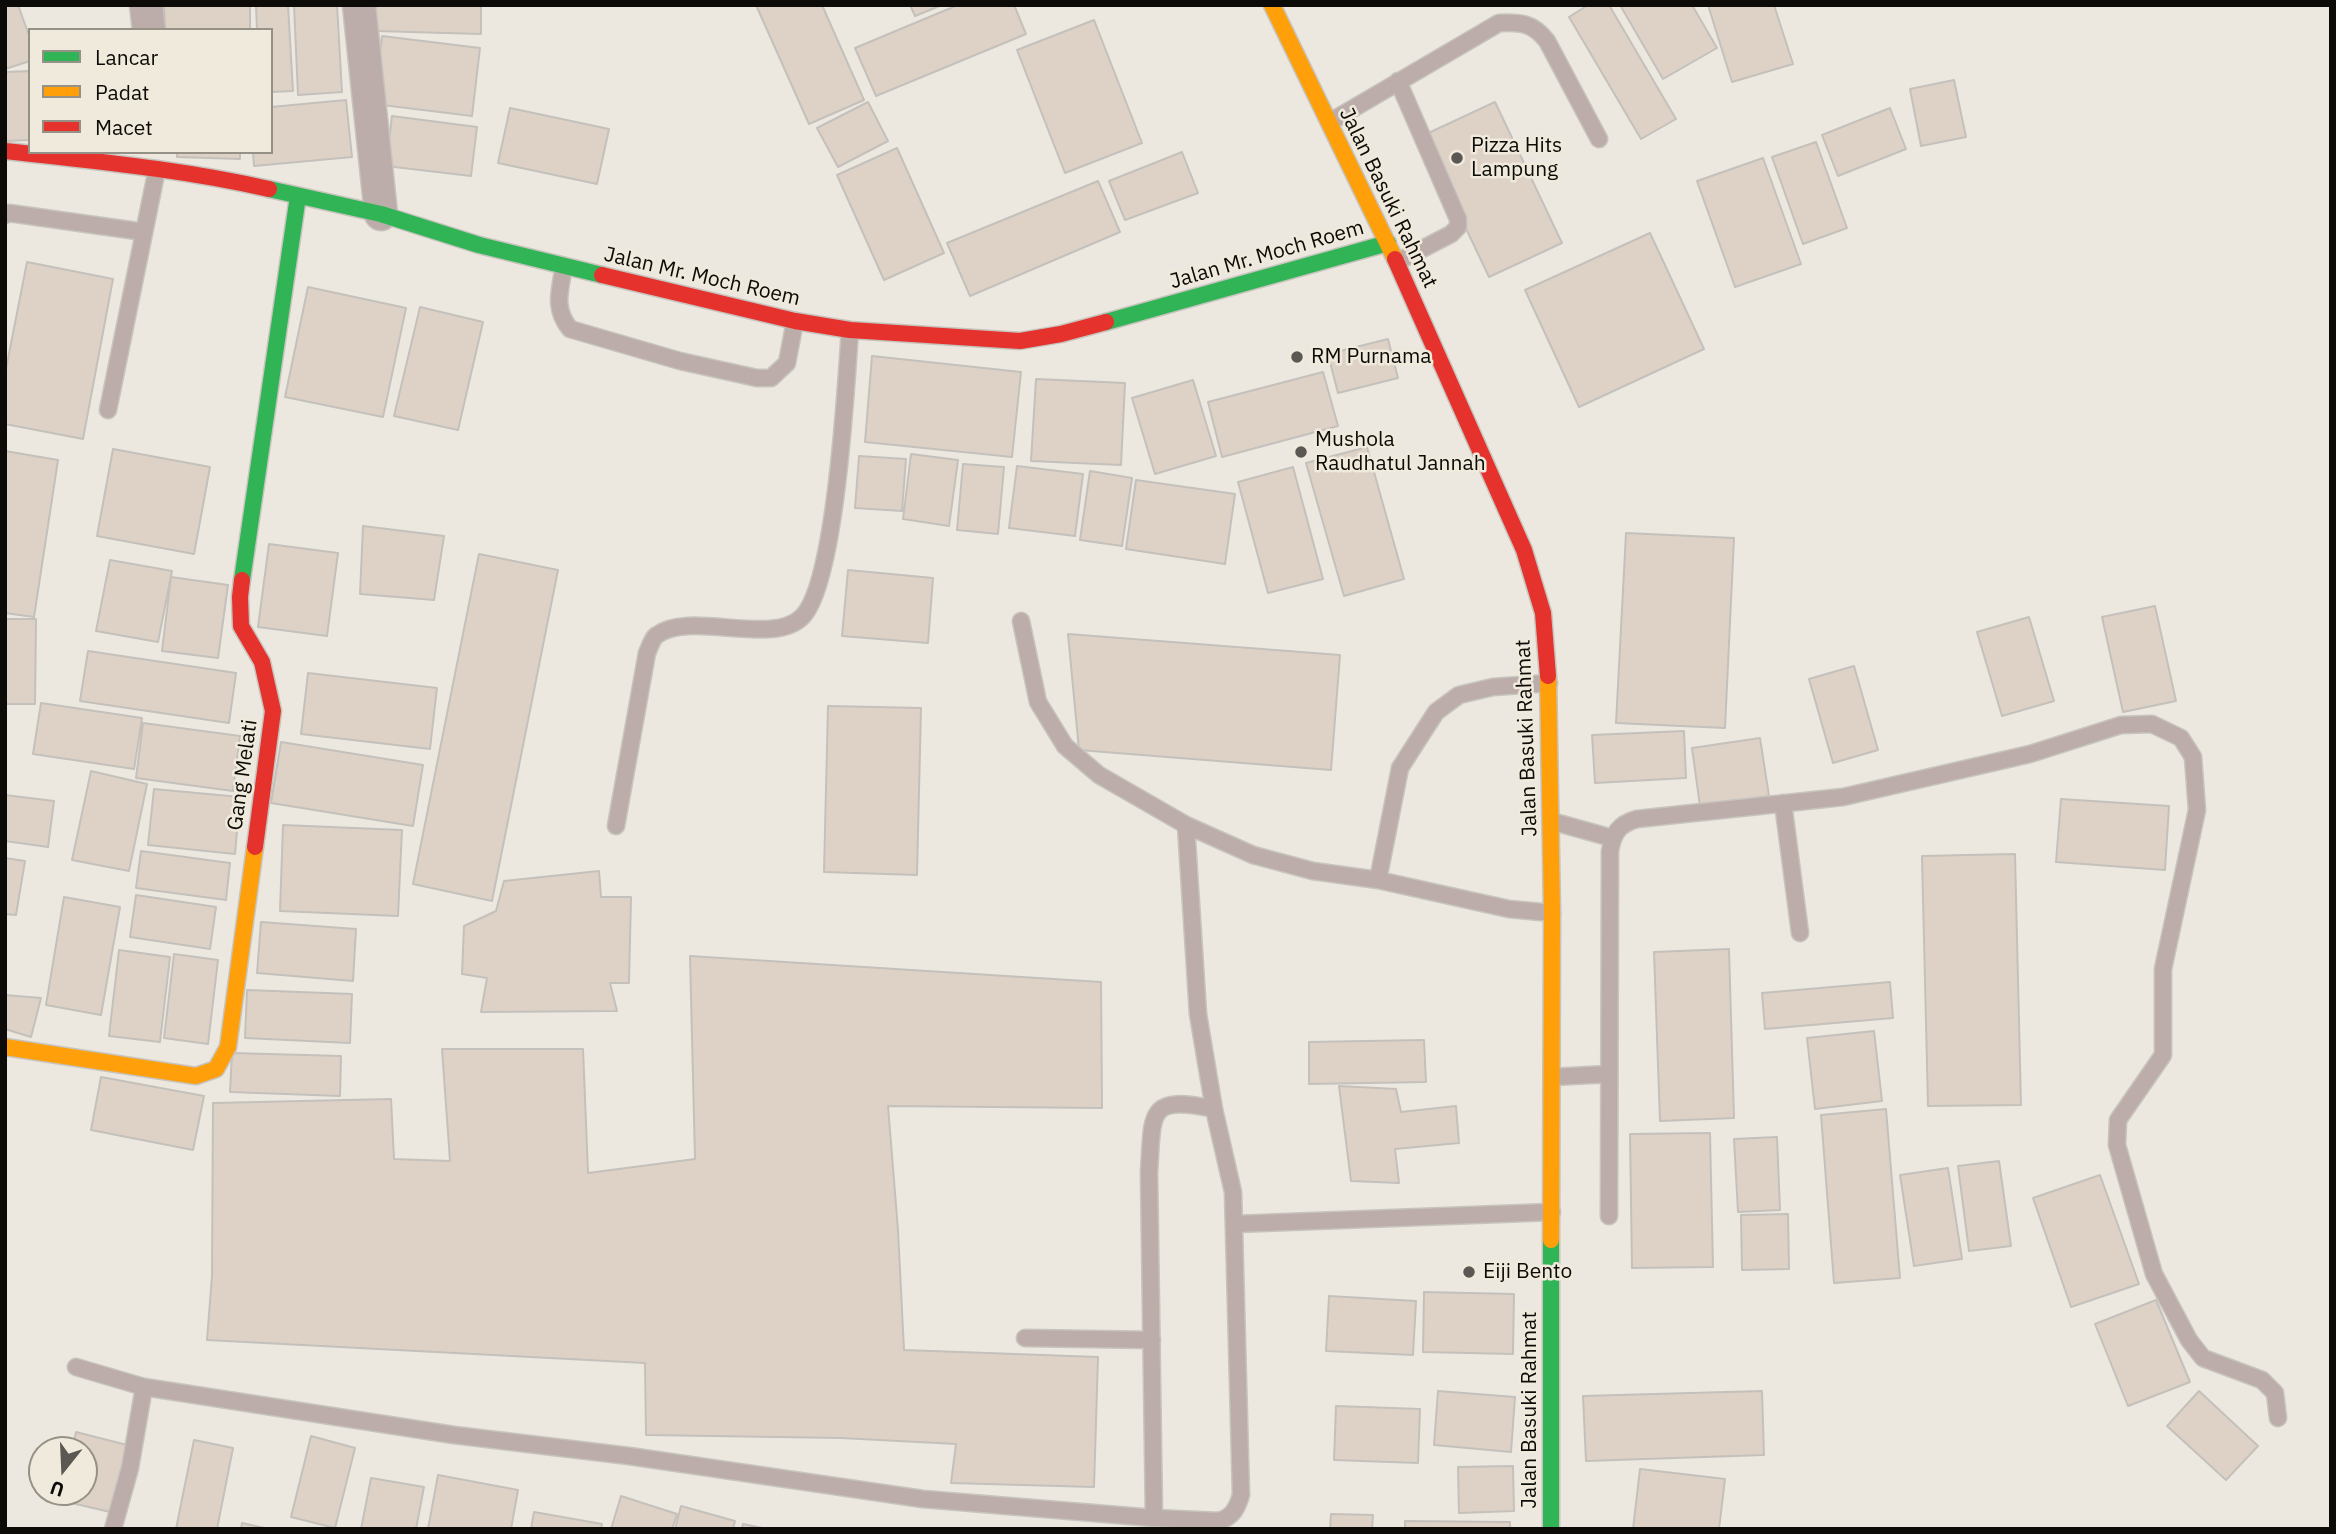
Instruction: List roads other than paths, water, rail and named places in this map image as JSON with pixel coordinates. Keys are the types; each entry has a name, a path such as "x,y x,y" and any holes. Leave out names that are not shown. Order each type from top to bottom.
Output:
{"street":[{"path":"146,5 149,28"},
{"path":"359,5 380,214"},
{"name":"Jalan Basuki Rahmat","path":"1272,5 1388,243 1524,550 1543,612 1549,683 1552,913 1551,1529"},
{"name":"Jalan Mr. Moch Roem","path":"5,151 28,153"},
{"name":"Jalan Mr. Moch Roem","path":"42,154 165,164 380,214 479,245 795,321 849,330 985,340 1020,341 1061,334 1388,243"},
{"name":"Gang Melati","path":"5,1046 196,1076 216,1069 228,1047 273,711 261,662 241,626 240,597 298,195"}],"lane":[{"path":"1329,123 1499,23 1519,22 1539,31 1546,41 1599,139"},
{"path":"1396,262 1451,234 1458,227 1458,219 1398,81"},
{"path":"108,410 144,232 165,164"},
{"path":"5,215 144,232"},
{"path":"564,266 558,301 560,317 570,330 681,361 757,378 771,378 788,363 795,321"},
{"path":"616,826 647,653 655,636 673,626 784,628 802,618 812,601 835,504 849,330"},
{"path":"1021,621 1038,702 1065,746 1099,775 1186,825 1265,858 1313,871 1378,880 1509,909 1552,913"},
{"path":"1378,880 1400,768 1436,712 1459,695 1493,687 1549,683"},
{"path":"1609,1216 1612,838 1624,823 1637,819 1843,797 2030,754 2121,725 2152,724 2181,738 2193,757 2197,810 2163,969 2163,1055 2118,1120 2117,1145 2154,1274 2189,1340 2203,1358 2262,1380 2275,1393 2278,1418"},
{"path":"1783,803 1800,933"},
{"path":"1550,821 1612,838"},
{"path":"76,1367 144,1387 454,1435 629,1456 923,1499 1154,1518 1219,1521 1227,1519 1234,1512 1241,1495 1235,1224 1233,1192 1214,1109 1198,1014 1186,825"},
{"path":"1550,1077 1609,1074"},
{"path":"1154,1518 1149,1172 1152,1124 1159,1110 1165,1105 1194,1105 1214,1109"},
{"path":"1235,1224 1552,1212"},
{"path":"1026,1338 1152,1340"},
{"path":"113,1529 130,1468 144,1387"}],"place":[{"name":"Pizza Hits Lampung","path":"1457,158"},
{"name":"RM Purnama","path":"1297,357"},
{"name":"Mushola Raudhatul Jannah","path":"1301,452"},
{"name":"Eiji Bento","path":"1469,1272"}]}
